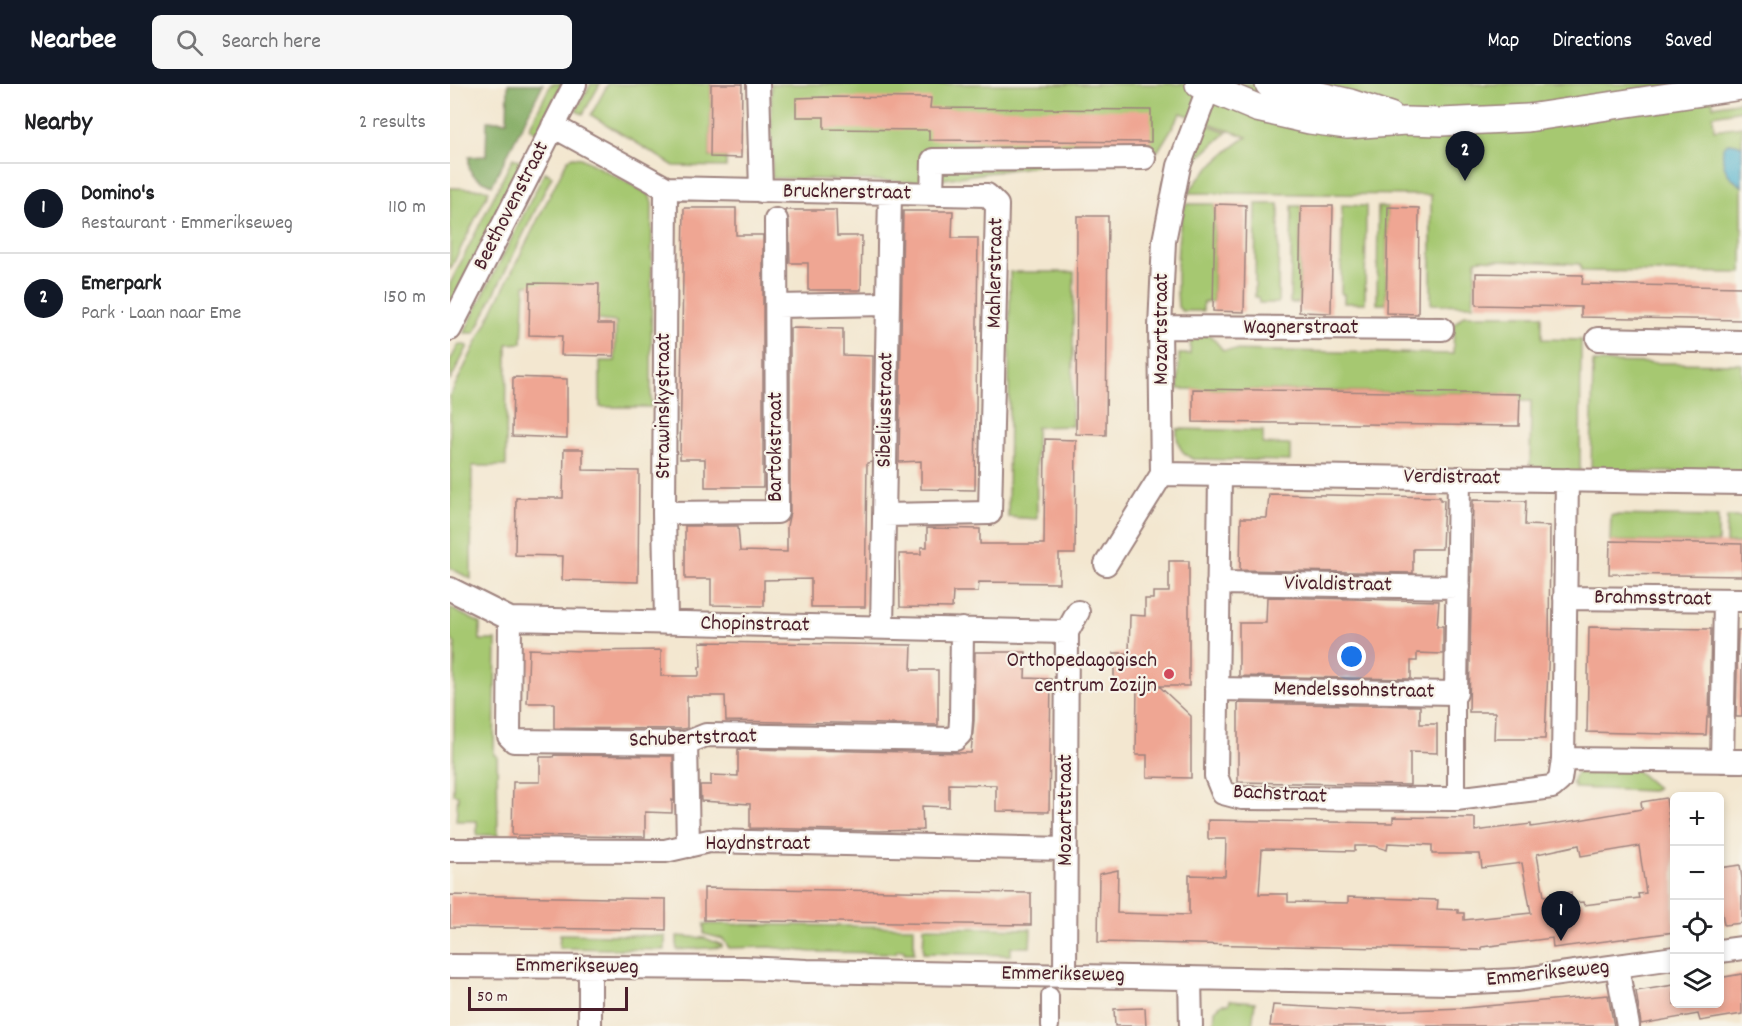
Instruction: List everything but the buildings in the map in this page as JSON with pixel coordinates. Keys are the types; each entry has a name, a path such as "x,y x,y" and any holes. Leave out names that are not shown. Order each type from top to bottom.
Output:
{"street":[{"name":"Beethovenstraat","path":"450,329 575,84"},
{"name":"Brucknerstraat","path":"758,84 761,191"},
{"path":"1269,84 1350,103 1406,121"},
{"path":"1206,85 1257,108 1310,120 1347,125 1528,118 1741,86"},
{"name":"Mozartstraat","path":"1162,474 1160,327 1163,252 1172,195 1206,85"},
{"name":"Brucknerstraat","path":"553,126 666,188 932,194"},
{"path":"932,194 933,160 1144,158"},
{"name":"Strawinskystraat","path":"666,188 664,513 666,623"},
{"name":"Sibeliusstraat","path":"882,627 890,193"},
{"name":"Mahlerstraat","path":"884,515 990,513 997,205 987,195 932,194"},
{"name":"Bartokstraat","path":"664,513 777,512 776,220"},
{"path":"777,306 887,304"},
{"name":"Wagnerstraat","path":"1160,327 1442,329"},
{"path":"1598,339 1742,342"},
{"path":"1106,564 1162,474"},
{"name":"Verdistraat","path":"1162,474 1742,483"},
{"name":"Bachstraat","path":"1220,475 1216,777 1223,793 1242,798 1456,799 1552,787 1560,780 1563,759"},
{"name":"Mendelssohnstraat","path":"1217,689 1456,693 1459,478"},
{"name":"Brahmsstraat","path":"1563,759 1567,480"},
{"name":"Vivaldistraat","path":"1218,583 1458,587"},
{"name":"Chopinstraat","path":"450,589 510,619 1066,632"},
{"name":"Brahmsstraat","path":"1565,598 1733,600"},
{"path":"1563,759 1732,761 1733,600"},
{"path":"1066,632 1078,612"},
{"name":"Schubertstraat","path":"510,619 509,736 511,740 686,743 706,735 955,740 960,734 962,720 962,629"},
{"name":"Mozartstraat","path":"1065,975 1066,632"},
{"path":"1456,693 1456,799"},
{"path":"686,743 688,846"},
{"name":"Haydnstraat","path":"450,850 665,851 709,841 1066,849"},
{"path":"1724,950 1742,948"},
{"name":"Emmerikseweg","path":"450,966 744,968 1451,983 1517,980 1670,959"},
{"path":"1617,967 1628,1026"},
{"path":"590,968 590,1026"},
{"path":"1190,978 1191,1026"},
{"path":"1050,996 1050,1026"}],"green space":[{"path":"508,84 543,84 492,185 471,173 469,157 486,156 487,121 507,121"},
{"path":"551,84 562,84 537,133 529,128"},
{"path":"591,84 600,84 583,114 576,111"},
{"path":"608,84 711,84 710,157 726,157 726,167 674,166 591,115"},
{"path":"771,84 1713,84 1713,106 1742,101 1742,110 1713,115 1714,130 1742,126 1742,145 1729,143 1732,179 1742,186 1742,273 1581,271 1580,264 1481,259 1476,260 1473,305 1431,304 1431,195 1189,193 1199,178 1215,162 1247,137 1181,113 1158,151 1147,150 924,182 772,178"},
{"path":"1208,125 1227,132 1191,163"},
{"path":"513,158 522,162 450,306 450,284"},
{"path":"581,158 649,194 652,203 651,407 600,407 600,361 615,361 616,322 598,320 596,284 525,285 522,343 507,344 506,466 472,466 471,579 450,568 450,396 568,159"},
{"path":"545,172 552,176 475,333 464,333"},
{"path":"450,188 489,191 450,270"},
{"path":"1186,204 1215,204 1213,302 1203,302 1203,311 1182,311 1178,307 1177,270 1180,225"},
{"path":"1256,204 1279,204 1278,303 1259,303 1258,297 1255,297"},
{"path":"1342,205 1366,206 1365,303 1344,303 1344,294 1341,294"},
{"path":"1292,206 1301,206 1299,303 1290,303"},
{"path":"1378,207 1388,207 1386,304 1377,304"},
{"path":"1010,272 1074,272 1072,426 1036,427 1037,519 1008,517"},
{"path":"1464,315 1542,315 1542,339 1581,340 1580,472 1530,468 1531,401 1520,401 1519,394 1178,389 1179,354 1190,354 1191,335 1210,335 1223,350 1453,354 1454,324"},
{"path":"459,344 468,346 450,381 450,361"},
{"path":"1593,362 1742,364 1742,473 1591,471"},
{"path":"1177,429 1263,431 1263,444 1290,445 1290,461 1193,459 1180,447"},
{"path":"1611,515 1718,517 1718,543 1610,541"},
{"path":"1727,517 1742,517 1742,543 1726,543"},
{"path":"450,608 480,623 480,640 496,640 494,755 497,756 498,835 477,835 477,821 456,821 458,795 453,794 455,644 450,638"},
{"path":"1580,770 1636,770 1657,788 1652,791 1574,788 1575,784 1572,784 1574,777"},
{"path":"704,924 914,927 914,953 904,953 904,950 897,950 896,953 811,952 770,947 729,948 723,939 704,934"},
{"path":"924,927 1031,929 1030,947 1011,947 1011,955 923,953"},
{"path":"560,934 665,936 665,950 559,948"},
{"path":"677,936 705,938 722,947 677,950"},
{"path":"1230,1000 1255,1002 1252,1026 1214,1026 1215,1010 1222,1004 1229,1004"}],"water":[{"path":"1729,143 1742,145 1742,186 1728,174 1724,165 1723,147"}],"place":[{"name":"Emerpark","path":"1465,181"},
{"name":"Orthopedagogisch centrum Zozijn","path":"1169,674"},
{"name":"Domino's","path":"1561,941"}]}
